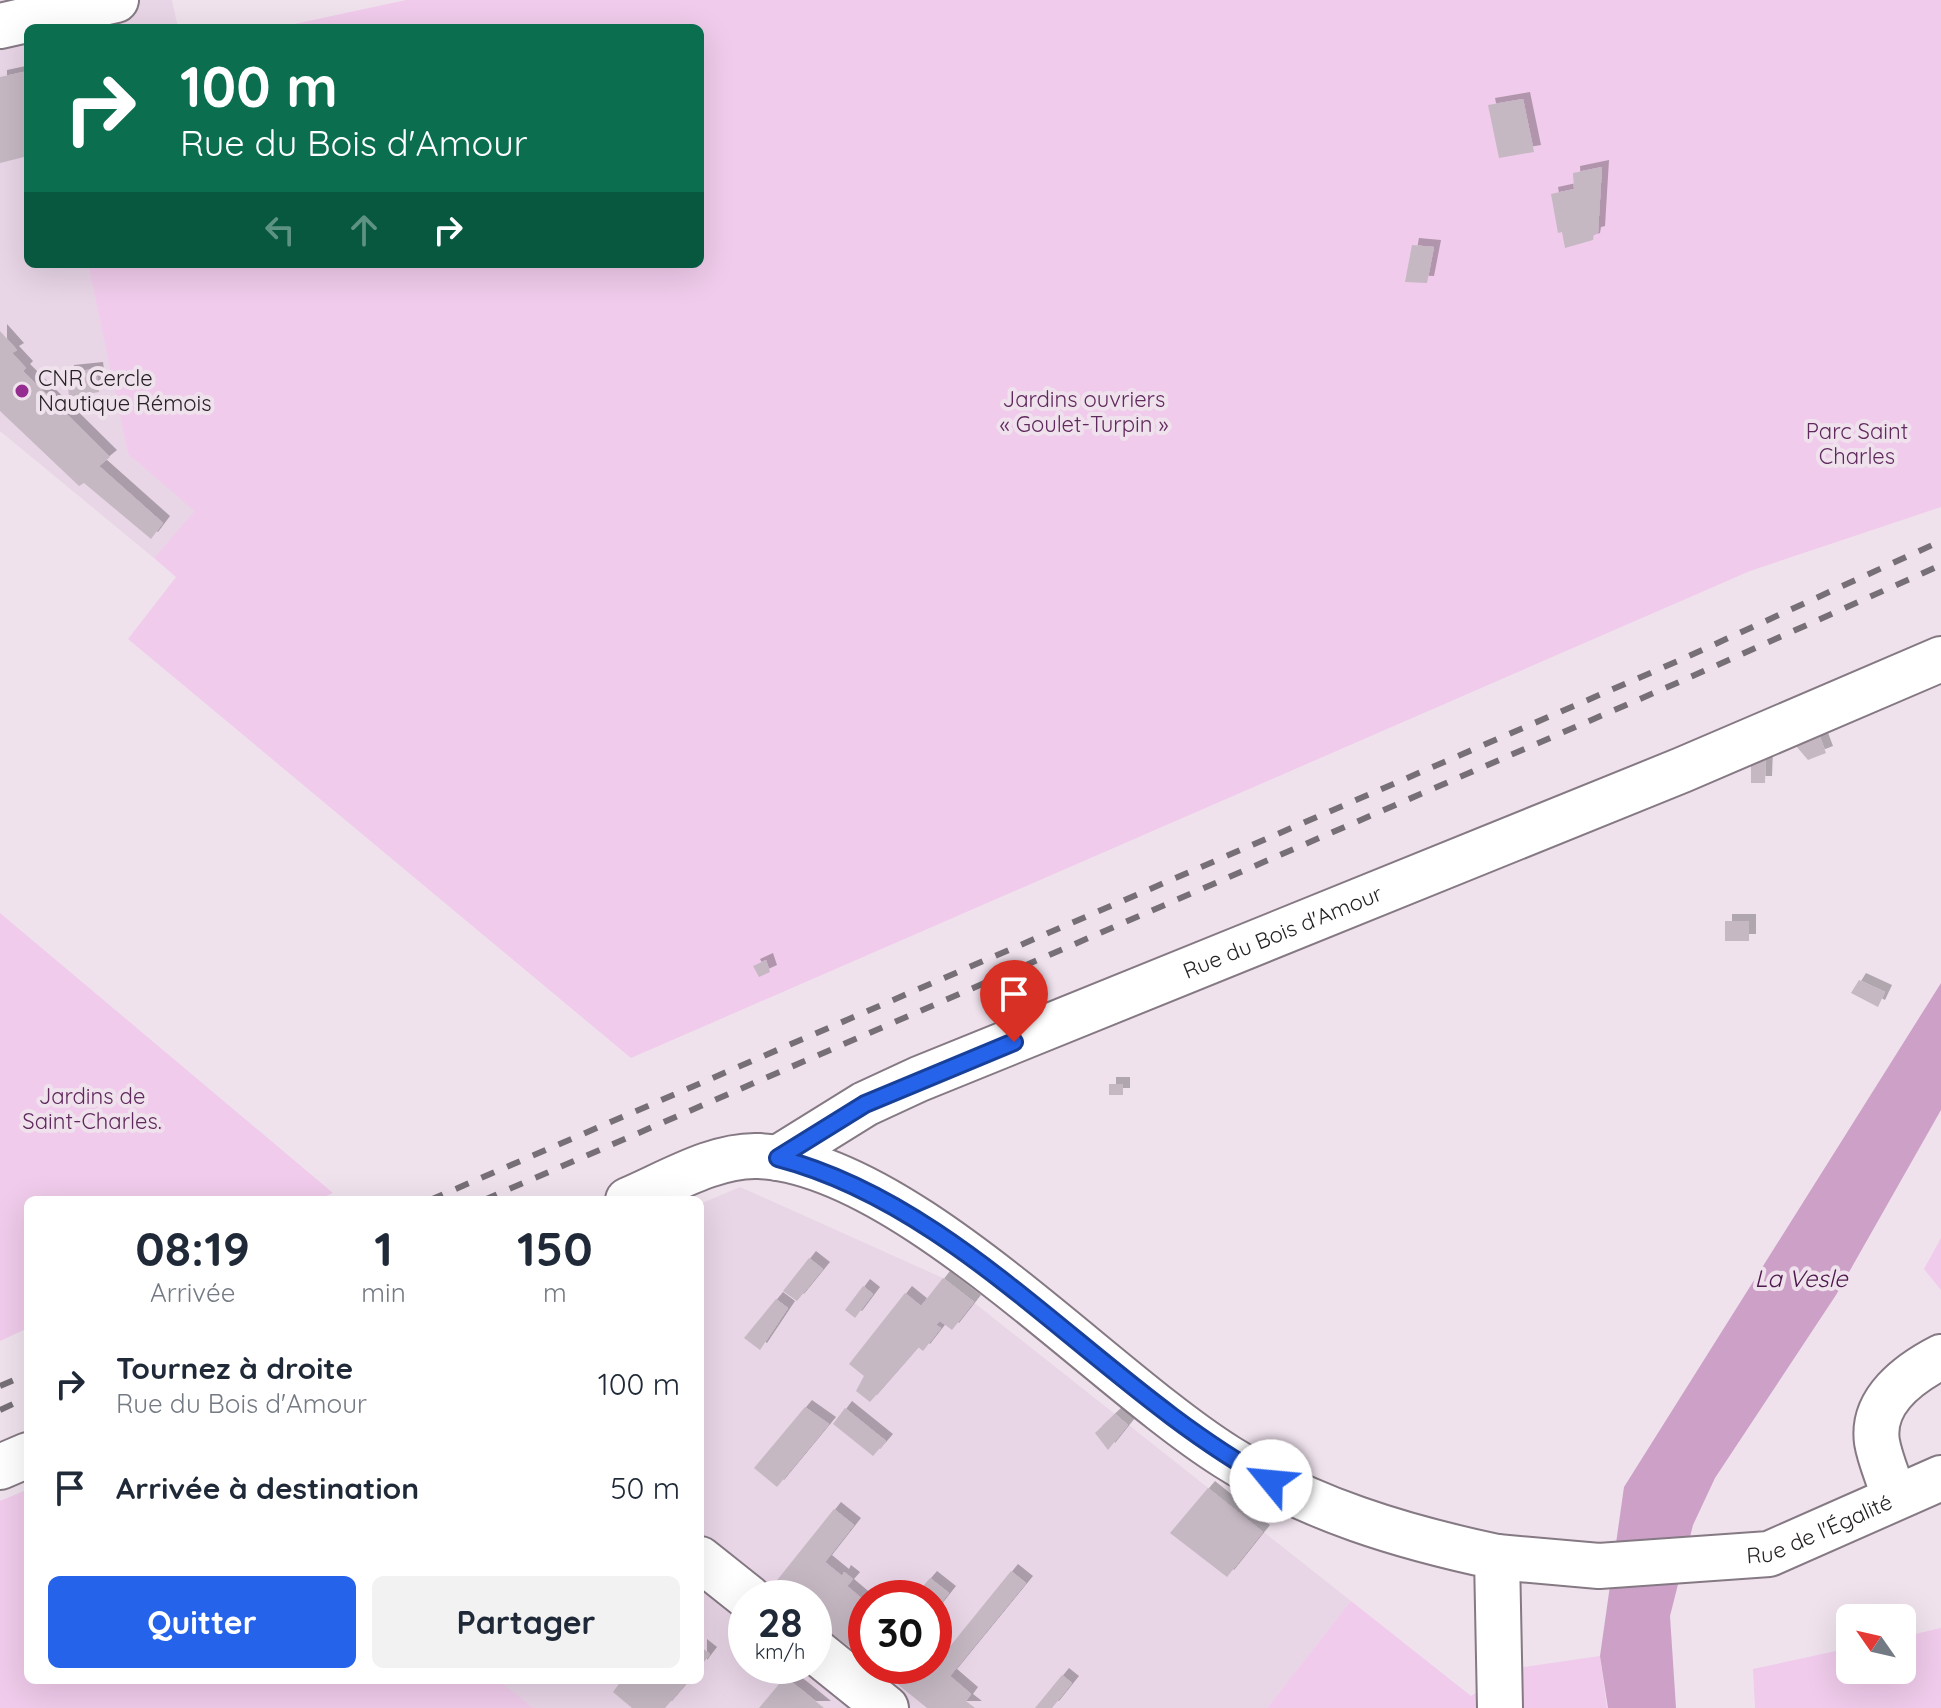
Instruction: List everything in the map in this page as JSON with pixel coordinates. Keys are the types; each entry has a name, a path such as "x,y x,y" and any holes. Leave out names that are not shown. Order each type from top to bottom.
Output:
{"street":[{"path":"0,26 116,0"},
{"name":"Rue du Bois d'Amour","path":"778,1158 865,1104 919,1079 1682,770 1941,659"},
{"path":"638,1196 731,1159 756,1156 778,1158 846,1181 916,1220 1227,1458 1355,1520 1497,1557 1500,1708"},
{"path":"1894,1497 1876,1439 1883,1403 1917,1369 1941,1357"},
{"path":"0,1467 24,1457"},
{"name":"Rue de l'Égalité","path":"1497,1557 1599,1566 1769,1554 1941,1478"},
{"path":"704,1562 728,1581"},
{"path":"832,1664 886,1708"}],"shaded area":[{"path":"0,0 172,0 177,24 24,24 24,268 89,268 128,454 196,511 154,558 0,431"},
{"path":"740,1187 943,1278 1351,1601 1267,1708 0,1708 0,1501 24,1491 24,1684 704,1684 704,1202"}],"green space":[{"name":"Jardins ouvriers « Goulet-Turpin »","path":"406,0 1941,0 1941,507 1750,571 631,1058 128,639 176,577 154,558 195,511 128,454 89,268 704,268 704,24 295,24"},
{"name":"Jardins de Saint-Charles.","path":"0,913 333,1193 326,1196 24,1196 24,1330 0,1341"},
{"path":"1941,1238 1941,1290 1924,1269"},
{"path":"24,1492 24,1684 503,1684 533,1708 0,1708 0,1501"},
{"path":"1351,1601 1471,1696 1517,1668 1600,1656 1607,1708 1267,1708"},
{"path":"1941,1628 1941,1708 1755,1708 1753,1669 1836,1651 1836,1684 1916,1684 1916,1634"}],"water":[{"name":"La Vesle","path":"1941,983 1941,1110 1836,1295 1715,1478 1693,1525 1670,1616 1676,1708 1608,1708 1600,1656 1624,1487"}],"building":[{"path":"24,72 24,157 0,163 0,77"},
{"path":"1523,99 1534,152 1499,158 1488,105"},
{"path":"1602,167 1598,233 1594,234 1593,240 1565,248 1562,232 1558,233 1551,194 1574,189 1573,173"},
{"path":"1412,245 1434,247 1427,283 1405,282"},
{"name":"CNR Cercle Nautique Rémois","path":"0,331 17,350 12,353 26,368 23,371 110,457 99,466 163,523 151,539 84,483 79,486 0,411"},
{"path":"96,369 99,392 69,397 67,372"},
{"path":"1820,737 1826,753 1808,760 1796,746"},
{"path":"1766,756 1765,783 1751,783 1751,761"},
{"path":"1725,921 1749,921 1749,941 1725,941"},
{"path":"766,960 770,972 759,977 753,966"},
{"path":"1859,980 1885,992 1878,1007 1851,993"},
{"path":"1109,1084 1123,1084 1123,1095 1109,1095"},
{"path":"809,1258 823,1269 797,1301 783,1291"},
{"path":"943,1278 974,1302 952,1330 940,1321 936,1325 941,1328 923,1351 918,1347 870,1402 856,1391 864,1376 849,1364 905,1293 921,1306"},
{"path":"863,1286 873,1294 855,1318 845,1310"},
{"path":"776,1299 788,1308 760,1350 744,1338"},
{"path":"805,1407 829,1424 777,1487 754,1468"},
{"path":"845,1408 886,1441 873,1456 833,1424"},
{"path":"1115,1414 1128,1425 1108,1450 1095,1433"},
{"path":"1208,1488 1263,1532 1227,1577 1170,1533"},
{"path":"834,1509 854,1525 825,1562 842,1576 844,1572 853,1579 848,1580 847,1586 848,1646 832,1634 832,1580 777,1580"},
{"path":"1011,1571 1026,1583 952,1674 952,1644"},
{"path":"1062,1675 1072,1683 1052,1708 1035,1708"},
{"path":"952,1678 971,1694 966,1701 975,1708 927,1708 897,1684 952,1684"},
{"path":"619,1684 686,1684 665,1708 632,1708 613,1692"},
{"path":"779,1684 794,1684 824,1708 759,1708"}],"railway":[{"path":"439,1196 1678,661 1941,541"},
{"path":"493,1196 1686,679 1941,565"},
{"path":"0,1386 24,1376"},
{"path":"0,1410 24,1399"}],"place":[{"name":"CNR Cercle Nautique Rémois","path":"22,391"}],"route":[{"path":"1014,1042 865,1104 778,1158 846,1181 916,1220 1000,1282 1171,1418 1227,1458 1271,1481"}],"park label":[{"name":"Parc Saint Charles","path":"1857,444"}]}
